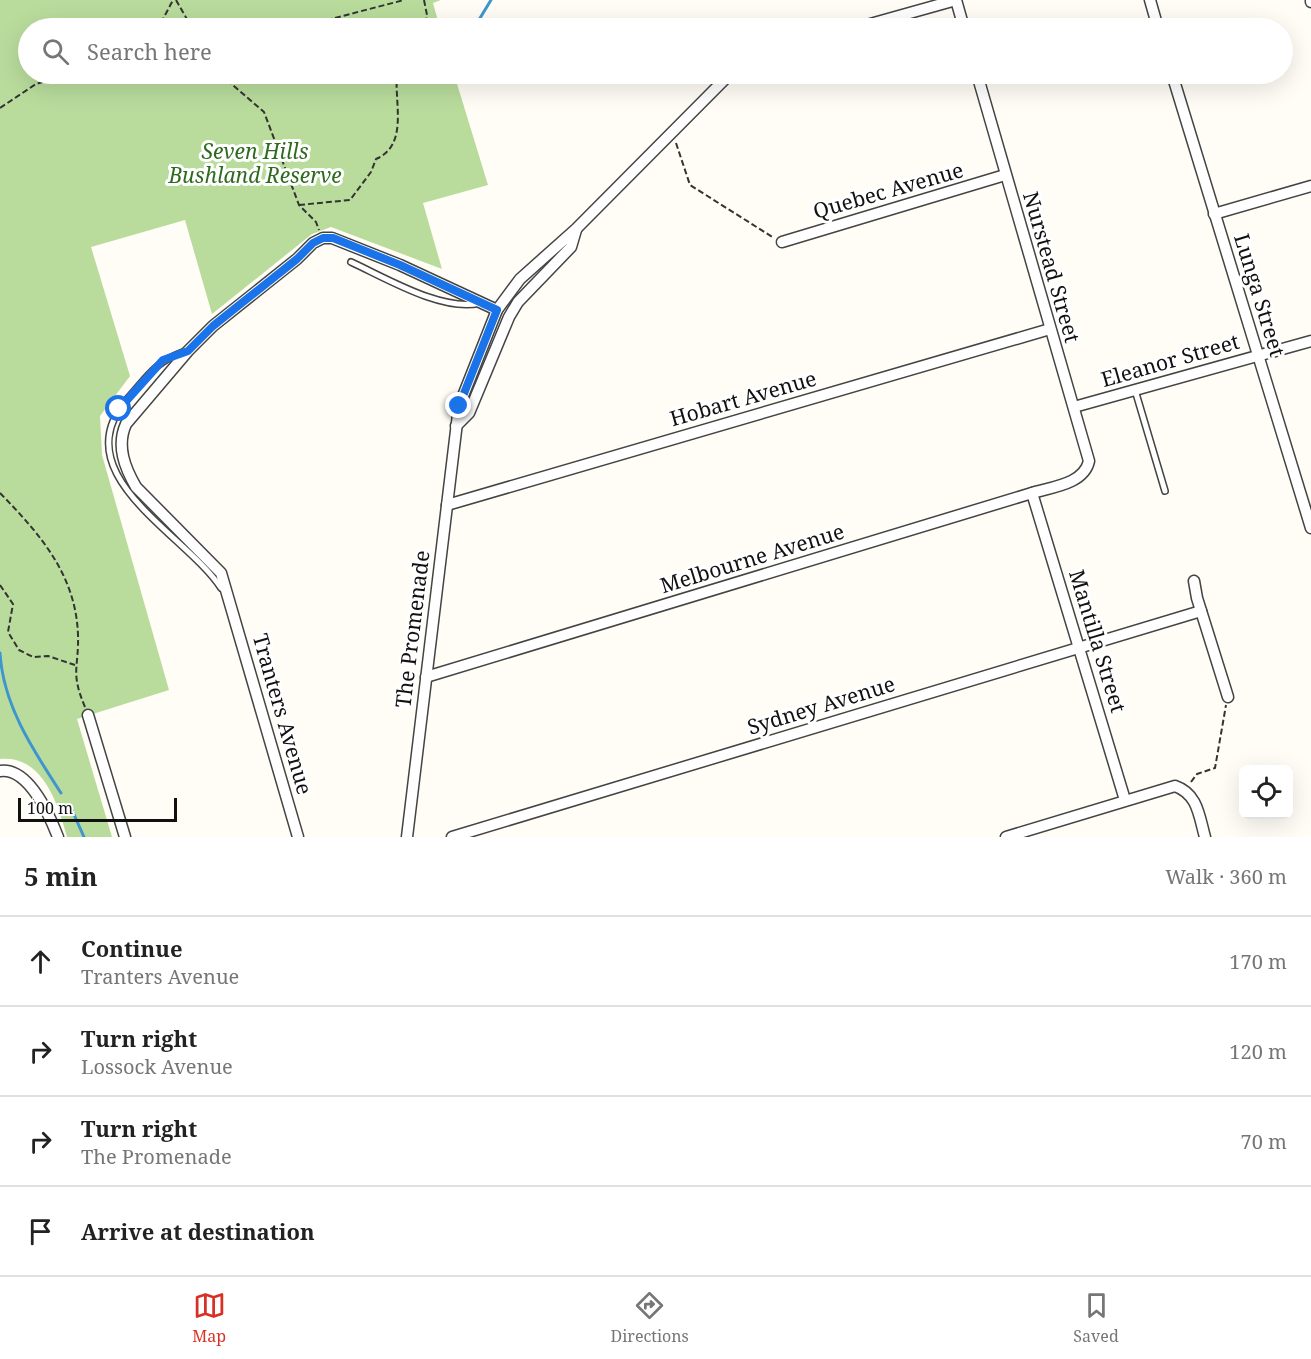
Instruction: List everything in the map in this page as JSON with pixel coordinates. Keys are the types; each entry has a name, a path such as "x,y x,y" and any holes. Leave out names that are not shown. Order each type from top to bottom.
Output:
{"street":[{"path":"892,18 956,0 961,18"},
{"path":"1150,0 1155,18"},
{"name":"The Promenade","path":"406,837 456,426 465,388 497,310 520,279 576,229 720,84"},
{"name":"Nurstead Street","path":"980,84 1089,461 1087,471"},
{"name":"Lunga Street","path":"1175,84 1311,528"},
{"name":"Quebec Avenue","path":"782,242 1005,175"},
{"path":"1214,214 1311,186"},
{"name":"The Promenade","path":"456,426 469,413 509,317 518,302 571,247 576,229"},
{"path":"323,238 333,238 400,265 497,310"},
{"name":"Tranters Avenue","path":"298,837 221,573 136,488 121,449 122,434 126,424 188,351 213,326 297,259 313,243 323,238"},
{"name":"Hobart Avenue","path":"447,505 1050,329"},
{"name":"Eleanor Street","path":"1074,407 1311,341"},
{"name":"Melbourne Avenue","path":"426,677 1032,493 1080,478 1087,471"},
{"name":"Mantilla Street","path":"1032,493 1125,800"},
{"path":"1194,581 1228,697"},
{"name":"Sydney Avenue","path":"452,837 1201,611"},
{"path":"88,715 124,837"},
{"path":"0,771 12,770 21,775 49,815 58,837"},
{"path":"1006,837 1175,786 1186,790 1193,797 1205,837"}],"lane":[{"path":"351,262 441,301 466,307 482,303"},
{"path":"1135,390 1166,491"}],"path":[{"path":"164,18 175,0 186,18"},
{"path":"336,18 404,0"},
{"path":"424,0 427,18"},
{"path":"0,108 36,84"},
{"path":"232,84 264,112 299,205 316,222 323,238"},
{"path":"299,205 350,200 371,172 376,159 387,154 396,138 399,119 397,84"},
{"path":"668,134 679,146 690,185 764,234 782,242"},
{"path":"0,493 45,545 70,585 76,609 78,637 75,680 88,715"},
{"path":"0,585 13,604 8,632 19,650 33,657 48,656 75,665"},
{"path":"1186,790 1197,774 1215,768 1228,697"}],"green space":[{"name":"Seven Hills Bushland Reserve","path":"0,0 441,0 433,3 437,18 18,18 18,84 457,84 488,185 423,203 442,269 331,227 312,234 212,314 185,220 91,247 130,376 100,416 102,455 169,690 77,719 112,837 67,837 59,810 38,773 15,760 0,759"}],"waterway":[{"path":"480,18 491,0"},
{"path":"0,653 2,672 13,709 30,744 61,793"},
{"path":"72,810 84,837"}],"route":[{"path":"119,409 163,360 188,351 213,326 297,259 313,243 323,238 333,238 400,265 497,310 459,406"}]}
